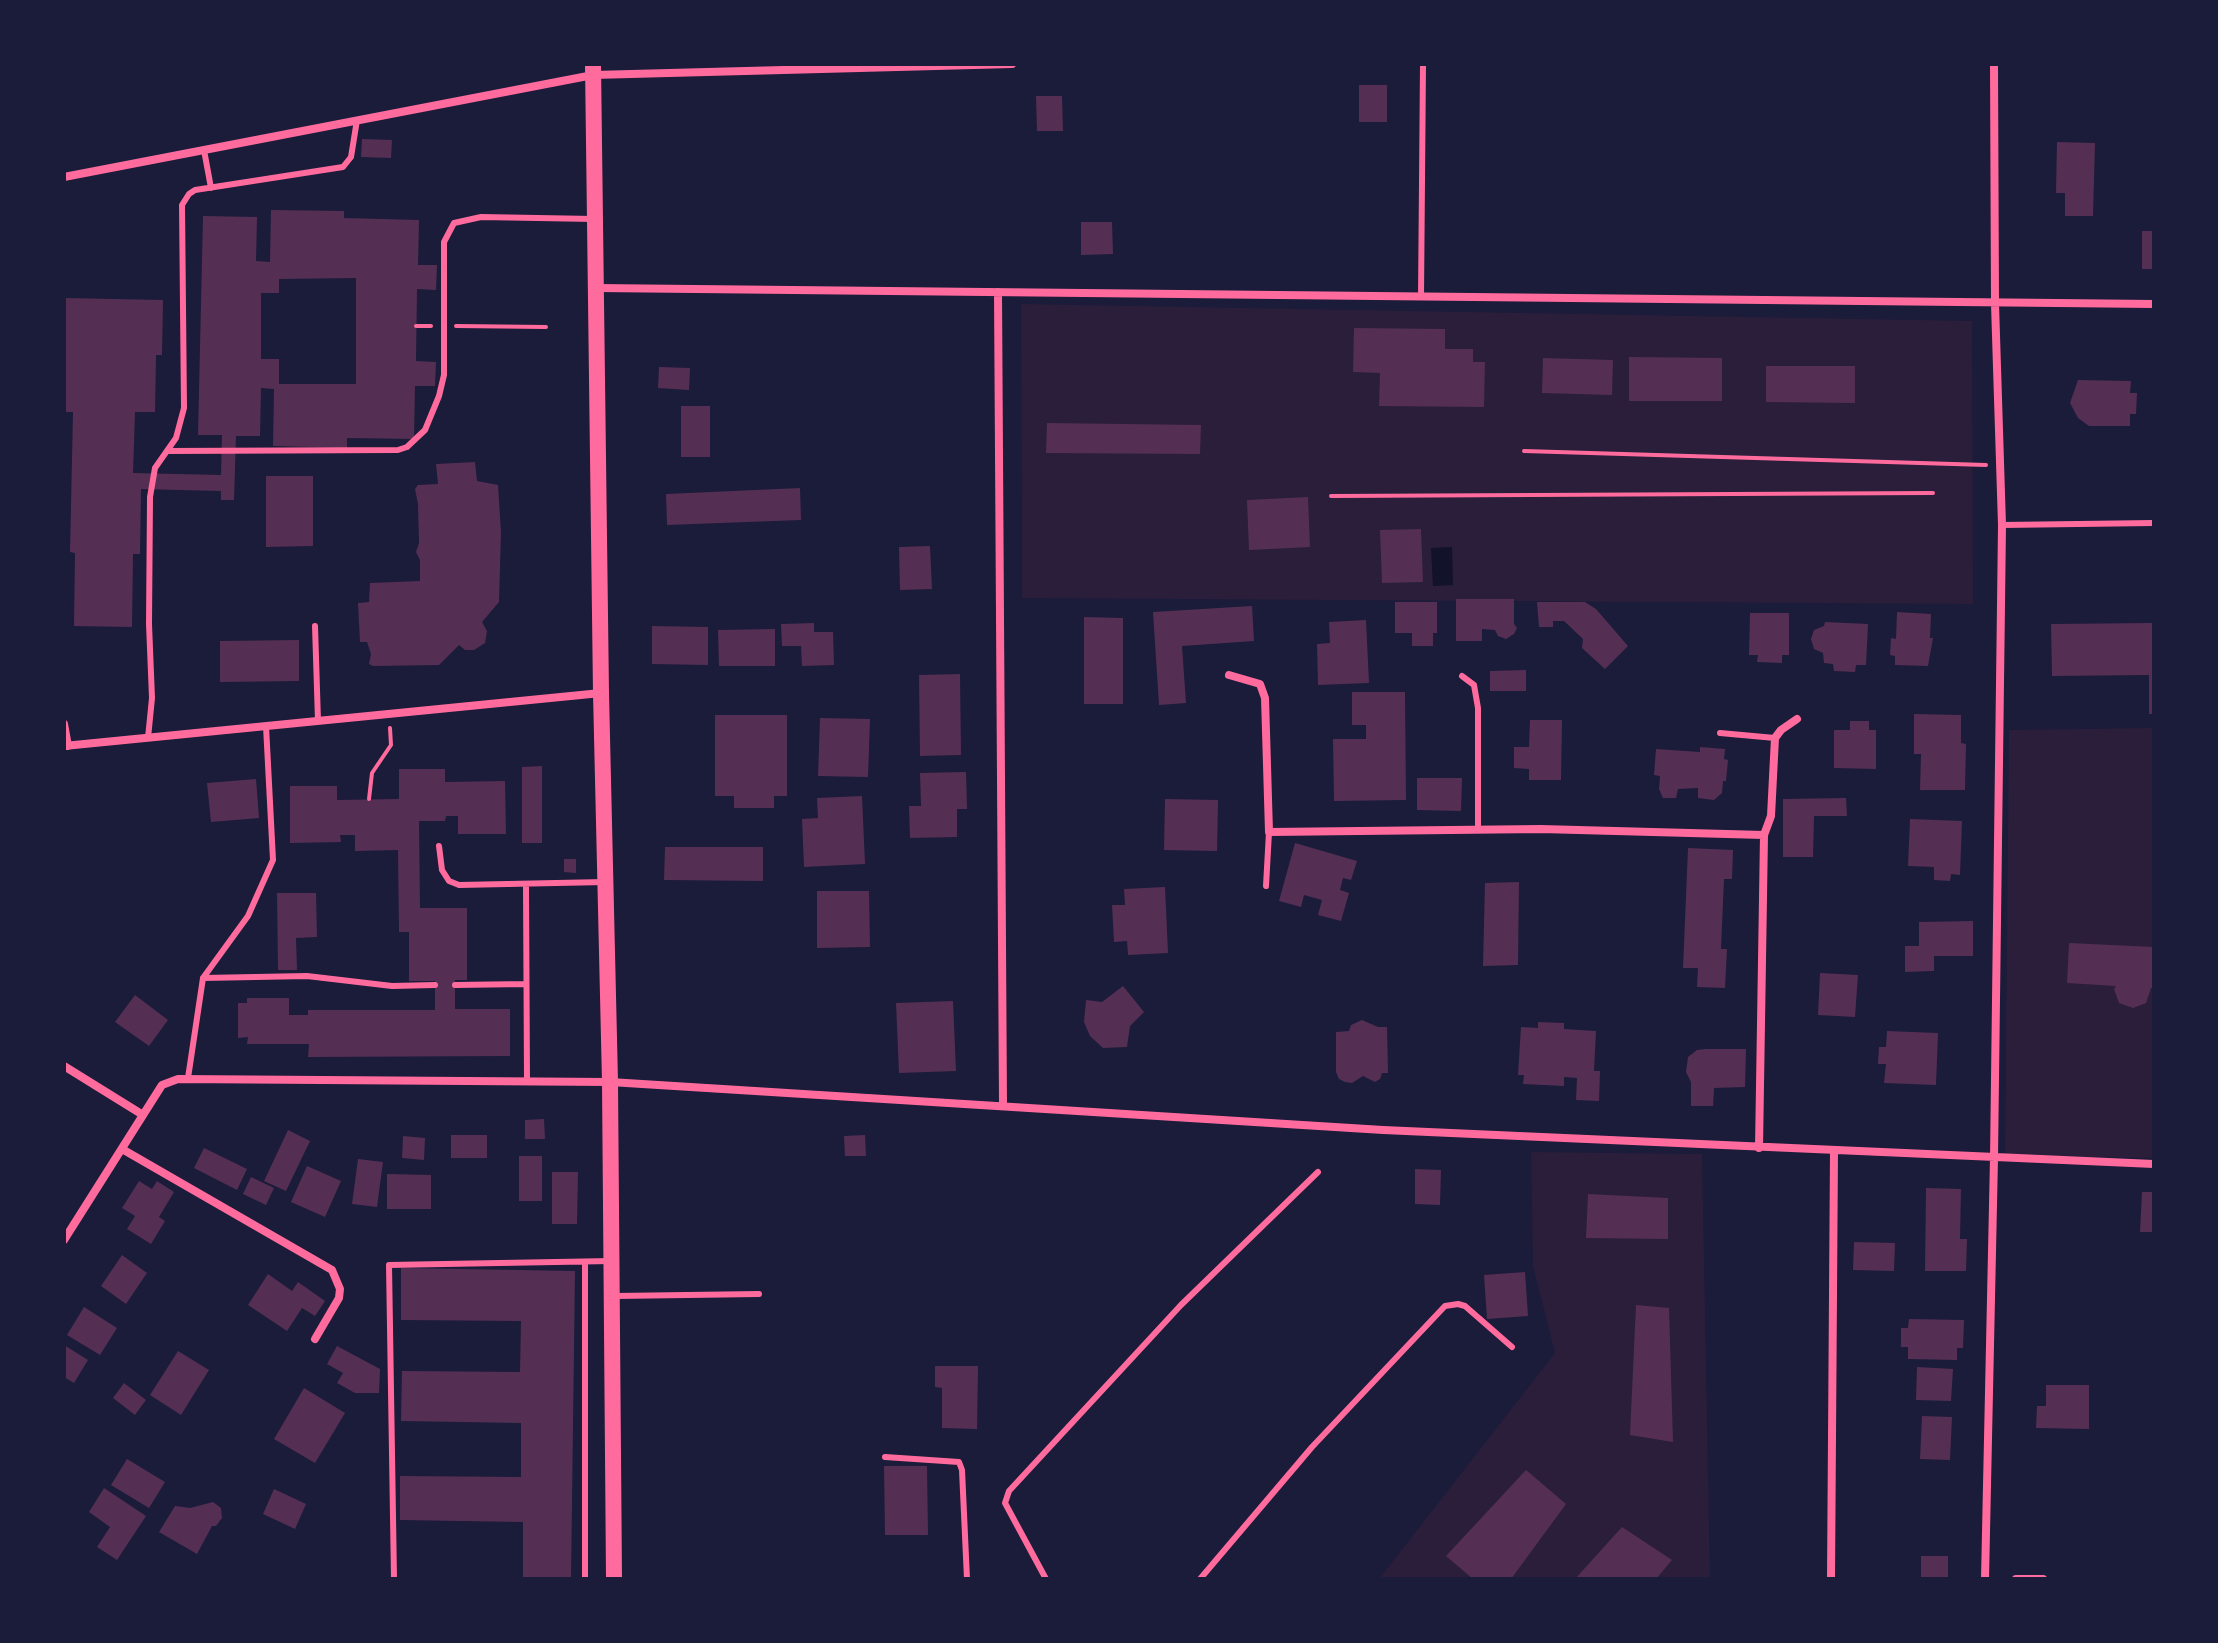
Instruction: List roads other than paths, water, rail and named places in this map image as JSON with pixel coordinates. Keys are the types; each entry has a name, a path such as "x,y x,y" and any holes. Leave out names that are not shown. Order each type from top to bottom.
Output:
{"main road":[{"path":"593,69 601,693 610,1082 614,1579"}],"street":[{"path":"64,177 357,120 593,69 1012,64"},
{"path":"1985,1579 2002,525 1995,304 1994,64"},
{"path":"597,288 2154,304"},
{"path":"998,292 1003,1105"},
{"path":"1229,675 1260,684 1265,698 1269,832 1478,830 1764,835"},
{"path":"64,724 66,746 601,693"},
{"path":"1759,1148 1764,835 1771,816 1775,738 1797,719"},
{"path":"64,1066 143,1115"},
{"path":"64,1240 162,1085 188,1078 610,1082 1383,1130 2154,1164"},
{"path":"122,1149 332,1270 340,1289 339,1298 315,1339"},
{"path":"1831,1579 1834,1151"},
{"path":"2016,1579 2043,1579"}],"lane":[{"path":"1421,297 1423,64"},
{"path":"148,738 152,698 150,497 155,468 182,424 184,408 182,205 195,190 343,167 351,157 357,120"},
{"path":"204,150 211,188"},
{"path":"167,451 398,450 407,447 425,430 444,375 444,242 454,223 481,217 597,219"},
{"path":"2002,525 2154,523"},
{"path":"315,626 318,721"},
{"path":"1462,676 1474,685 1478,708 1478,830"},
{"path":"188,1078 203,978 248,916 273,860 266,726"},
{"path":"1720,733 1775,738"},
{"path":"1266,886 1269,832"},
{"path":"439,846 442,870 449,881 459,885 605,882"},
{"path":"526,886 527,1080"},
{"path":"203,978 307,976 392,986 435,985"},
{"path":"455,985 526,984"},
{"path":"1046,1579 1005,1503 1009,1491 1181,1305 1318,1172"},
{"path":"394,1579 389,1265 611,1261"},
{"path":"585,1262 585,1579"},
{"path":"611,1296 759,1294"},
{"path":"1200,1579 1312,1447 1445,1306 1465,1306 1512,1347"},
{"path":"885,1457 959,1462 962,1470 967,1579"}]}
